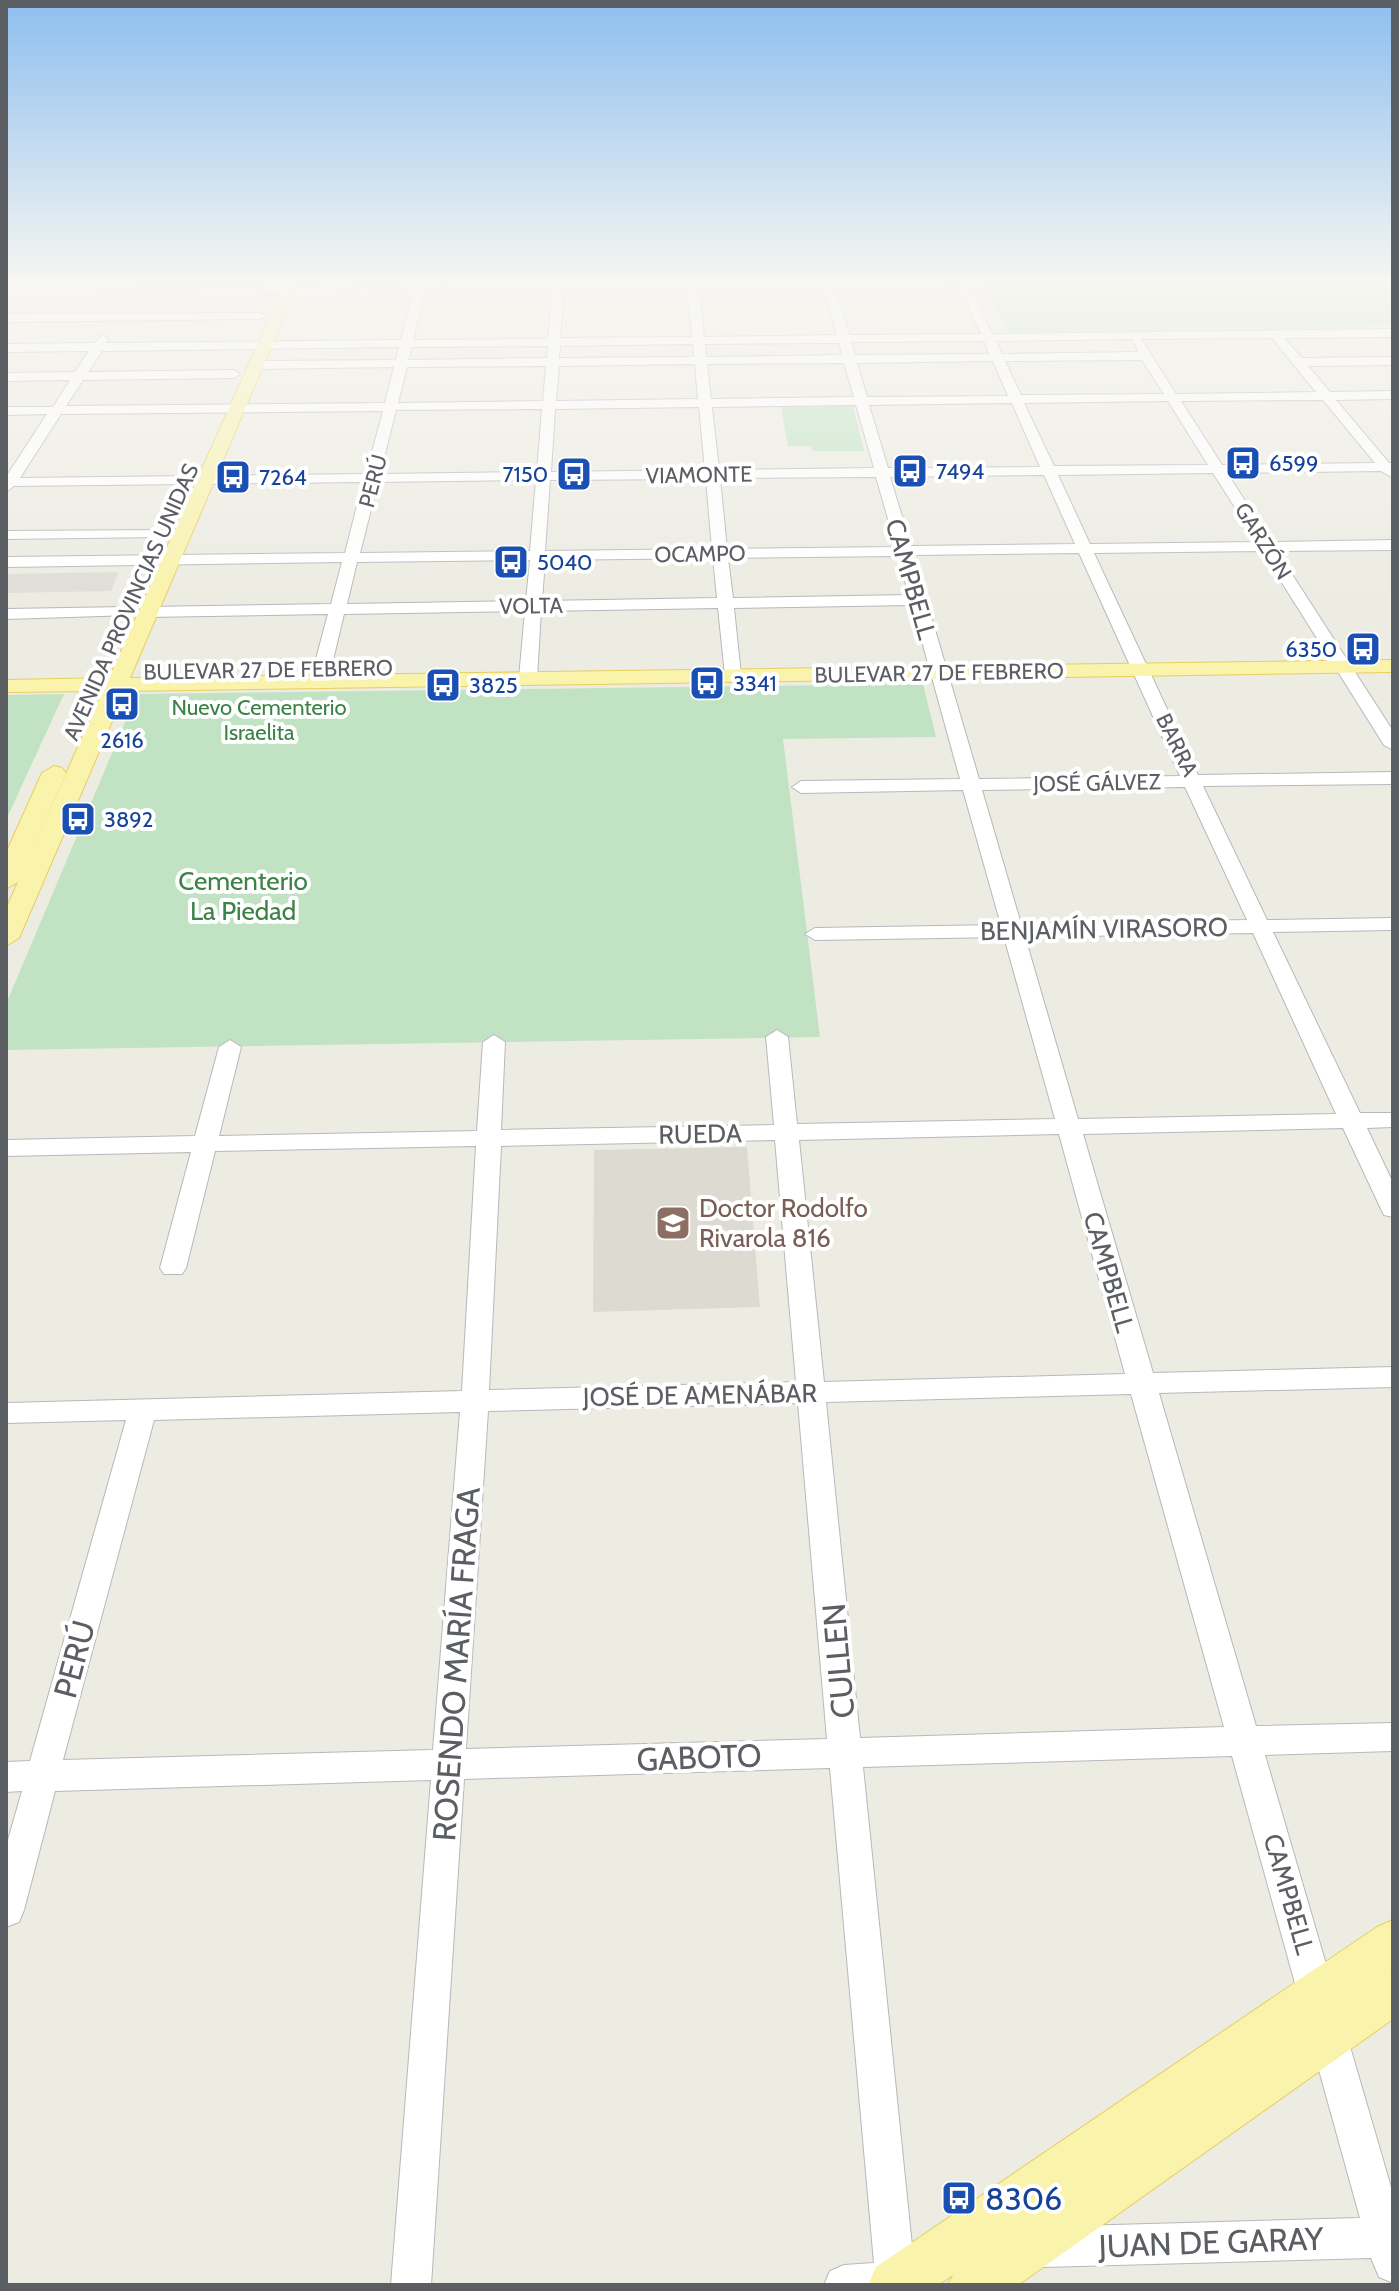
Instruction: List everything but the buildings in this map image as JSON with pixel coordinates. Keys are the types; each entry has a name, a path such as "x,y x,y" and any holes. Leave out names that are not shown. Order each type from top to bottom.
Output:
{"main road":[{"name":"AVENIDA PROVINCIAS UNIDAS","path":"205,437 228,387"},
{"name":"AVENIDA PROVINCIAS UNIDAS","path":"160,560 162,533 246,387"},
{"name":"AVENIDA PROVINCIAS UNIDAS","path":"6,881 107,678 194,476"},
{"name":"BULEVAR 27 DE FEBRERO","path":"6,673 107,678 1339,661 1393,655"},
{"name":"BULEVAR 27 DE FEBRERO","path":"1339,661 1393,666"},
{"name":"AVENIDA PROVINCIAS UNIDAS","path":"6,938 107,678"},
{"name":"BULEVAR 27 DE FEBRERO","path":"6,686 107,678"},
{"path":"974,2285 1028,2247 1324,2015 1393,1942"},
{"path":"895,2284 1324,2015 1393,1992"}],"street":[{"path":"7,484 72,387"},
{"name":"PERÚ","path":"321,675 397,387"},
{"path":"528,672 551,387"},
{"path":"702,387 732,669"},
{"name":"CAMPBELL","path":"857,387 1391,2246"},
{"name":"BARRA","path":"1010,387 1393,1209"},
{"name":"GARZÓN","path":"1165,387 1393,745"},
{"path":"1319,387 1390,470"},
{"path":"6,411 1393,395"},
{"name":"VIAMONTE","path":"7,484 194,476 374,478 1390,470"},
{"path":"6,535 162,533"},
{"name":"OCAMPO","path":"6,562 1393,545"},
{"name":"VOLTA","path":"6,614 917,600"},
{"name":"JOSÉ GÁLVEZ","path":"801,787 1393,778"},
{"name":"BENJAMÍN VIRASORO","path":"815,934 1393,924"},
{"name":"CULLEN","path":"777,1037 789,1132 895,2284"},
{"name":"ROSENDO MARÍA FRAGA","path":"411,2285 475,1401 494,1042"},
{"path":"173,1268 230,1047"},
{"name":"RUEDA","path":"6,1148 1393,1120"},
{"name":"JOSÉ DE AMENÁBAR","path":"6,1413 1393,1377"},
{"name":"PERÚ","path":"6,1910 143,1409"},
{"name":"GABOTO","path":"6,1777 1393,1737"},
{"name":"JUAN DE GARAY","path":"1028,2247 1391,2246"},
{"path":"844,2285 895,2284"}],"shaded area":[{"path":"119,572 111,591 6,593 6,574"},
{"name":"Doctor Rodolfo Rivarola 816","path":"747,1147 760,1307 593,1312 594,1150"}],"green space":[{"path":"853,406 864,451 812,451 811,446 788,446 781,407"},
{"name":"Cementerio La Piedad","path":"923,684 936,737 783,739 820,1037 6,1050 6,1004 137,694"},
{"path":"64,694 6,820 6,695"}],"place":[{"name":"6599","path":"1243,463"},
{"name":"7494","path":"910,471"},
{"name":"7150","path":"574,474"},
{"name":"7264","path":"233,477"},
{"name":"5040","path":"511,562"},
{"name":"6350","path":"1363,649"},
{"name":"3341","path":"707,683"},
{"name":"3825","path":"443,685"},
{"name":"2616","path":"122,704"},
{"name":"3892","path":"78,819"},
{"name":"Doctor Rodolfo Rivarola 816","path":"673,1223"},
{"name":"8306","path":"959,2198"}],"park label":[{"name":"Nuevo Cementerio Israelita","path":"259,720"}]}
